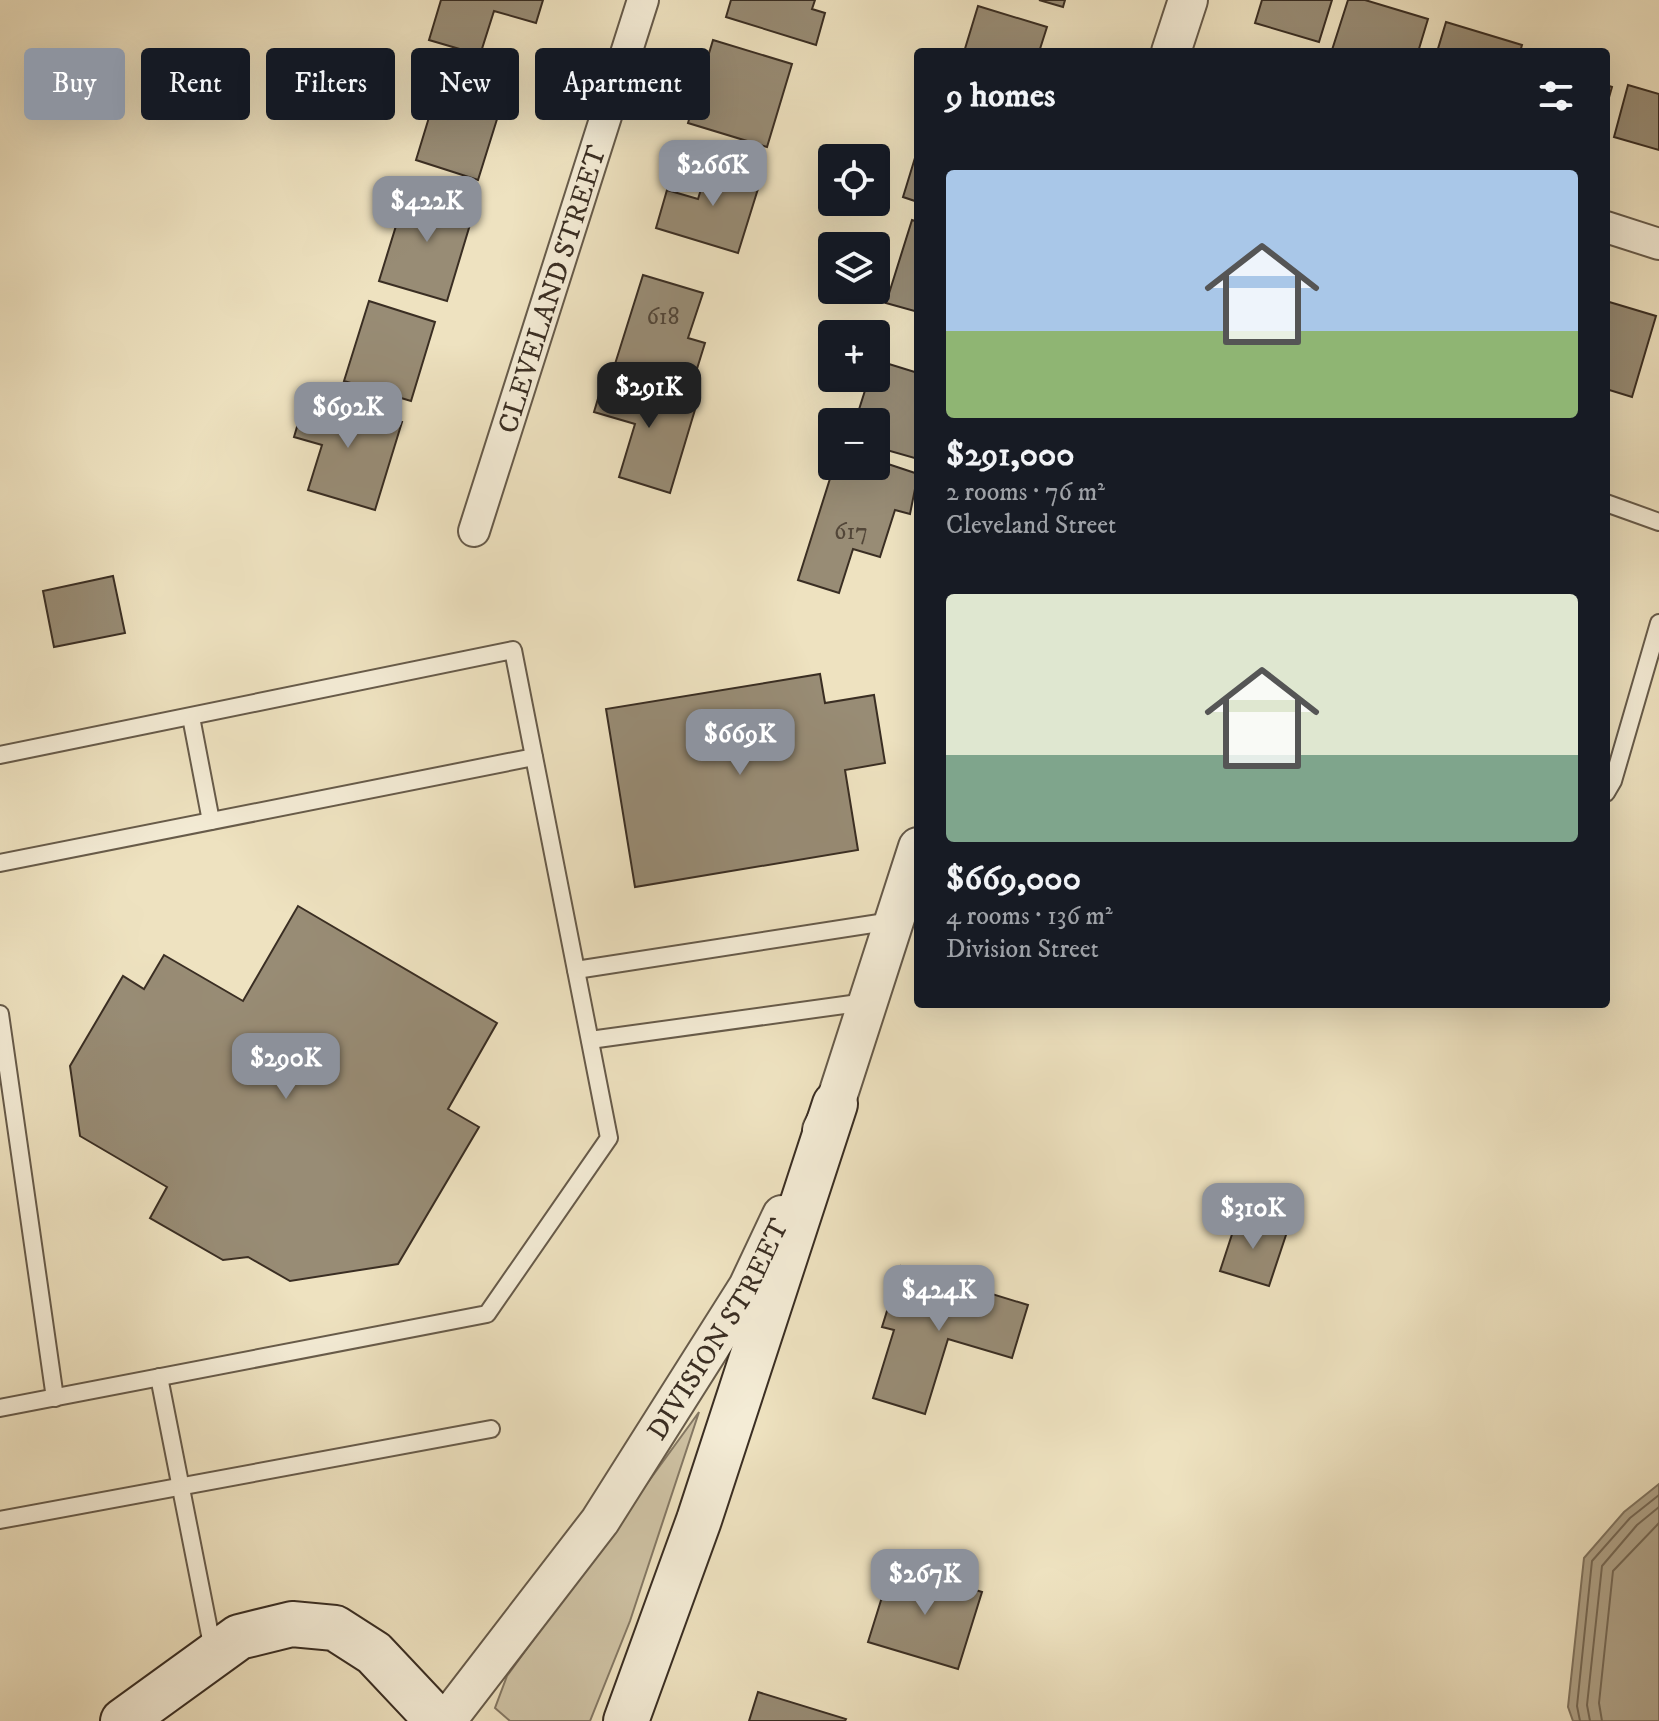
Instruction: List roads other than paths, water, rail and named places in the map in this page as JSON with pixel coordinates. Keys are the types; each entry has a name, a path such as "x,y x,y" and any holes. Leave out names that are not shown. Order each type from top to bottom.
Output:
{"main road":[{"path":"626,1721 699,1520 835,1104"},
{"path":"123,1721 239,1637 292,1624 335,1628 374,1653 438,1721"}],"street":[{"name":"CLEVELAND STREET","path":"474,531 643,0"},
{"path":"1172,48 1188,0"},
{"path":"1610,228 1659,244"},
{"name":"DIVISION STREET","path":"446,1721 600,1521 748,1287 835,1104 914,859"}],"lane":[{"path":"1610,504 1659,522"},
{"path":"1610,786 1659,623"},
{"path":"0,755 513,650 609,1138 487,1314 0,1408"},
{"path":"191,717 211,821"},
{"path":"0,863 534,757"},
{"path":"576,970 894,921"},
{"path":"590,1040 868,1002"},
{"path":"0,1014 55,1398"},
{"path":"159,1377 214,1655"},
{"path":"0,1520 491,1429"}],"water":[{"path":"1659,1484 1659,1721 1573,1721 1568,1707 1584,1558 1624,1512"}]}
